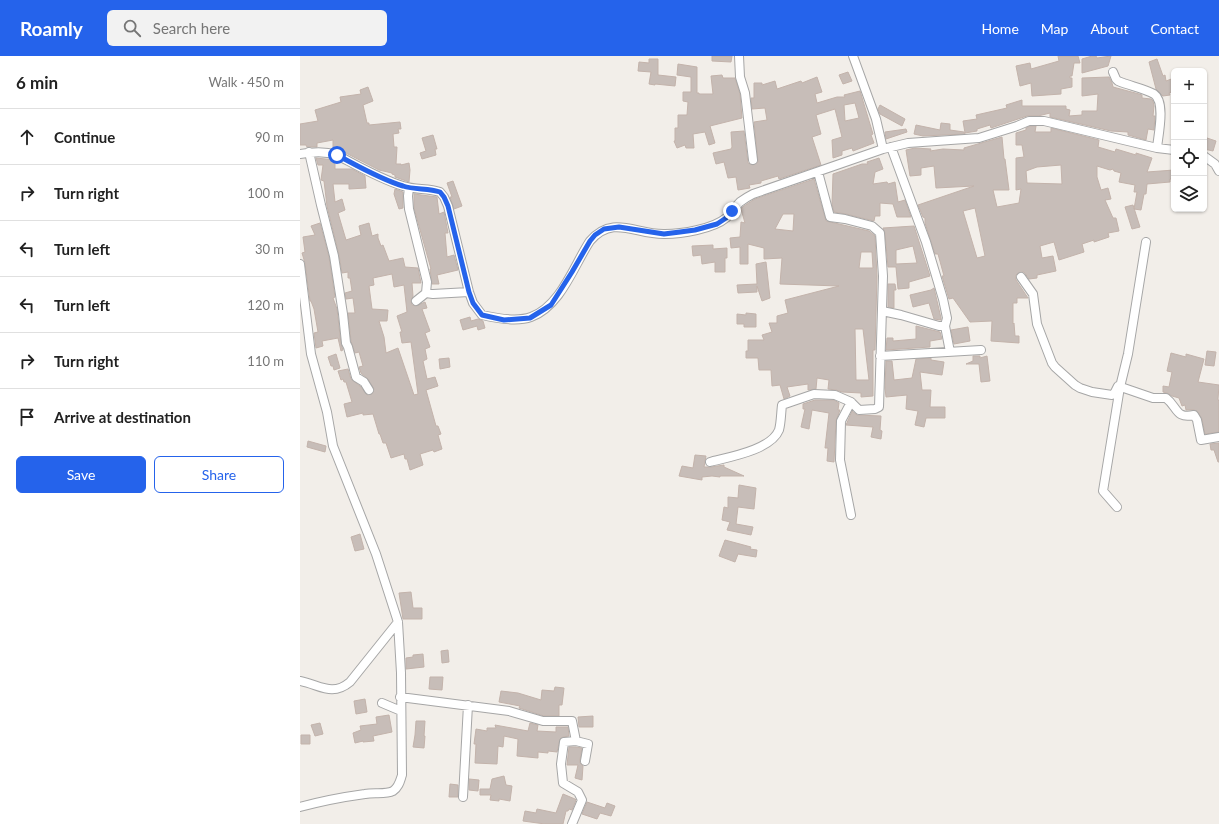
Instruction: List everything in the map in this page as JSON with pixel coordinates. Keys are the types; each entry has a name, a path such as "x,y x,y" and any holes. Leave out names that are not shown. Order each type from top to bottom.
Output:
{"street":[{"path":"739,56 740,77 745,93 753,160"},
{"path":"853,56 876,119 883,150"},
{"path":"1113,72 1118,81 1153,94 1158,99 1161,111 1157,148"},
{"path":"300,154 310,152 329,152 389,181 409,188 436,190 440,192 448,206 473,303 482,315 504,320 530,318 551,305 590,241 595,235 604,229 619,227 664,234 706,228 717,224 726,218 742,201 753,194 891,147 908,143 979,138 1029,121 1044,121 1157,148 1171,150"},
{"path":"891,147 926,242 943,299 948,318 946,326 950,352"},
{"path":"310,152 321,206 334,256 344,314 346,343 356,377 364,382 369,390"},
{"path":"1207,158 1215,164 1219,171"},
{"path":"710,462 758,448 771,442 779,430 782,405 814,394 835,396 851,402 860,410 878,408 883,276 880,233 872,226 830,217 818,172"},
{"path":"409,188 408,202 427,282 426,292 416,301"},
{"path":"1117,507 1103,491 1120,387 1128,354 1146,242"},
{"path":"300,264 311,354 327,412 333,446 376,554 398,622 401,673 400,697 402,775 395,790 388,793 368,793 331,799 300,807"},
{"path":"1021,277 1033,294 1037,324 1055,366 1075,385 1087,390 1114,394 1117,387 1120,387"},
{"path":"426,292 433,294 469,292"},
{"path":"882,311 939,326 946,326"},
{"path":"880,356 981,350"},
{"path":"1120,387 1153,398 1166,398 1181,415 1186,417 1194,415 1201,440 1219,437"},
{"path":"851,402 841,421 840,460 852,515"},
{"path":"300,681 329,689 343,688 350,682 398,622"},
{"path":"400,697 509,711 543,721 572,721 576,741"},
{"path":"382,703 401,711"},
{"path":"463,797 468,705"},
{"path":"572,824 582,800 578,792 563,783 561,764 564,742 576,741 588,744 584,761"}],"building":[{"path":"712,56 732,56 731,62 712,61"},
{"path":"1058,56 1078,56 1080,63 1074,63 1072,76 1070,76 1070,78 1072,78 1072,87 1061,89 1061,94 1032,96 1031,83 1020,86 1016,66 1030,63 1031,69 1059,61"},
{"path":"1096,56 1097,58 1111,56 1108,66 1082,73 1082,59"},
{"path":"649,59 658,59 658,75 676,77 675,86 649,84 651,72 638,71 639,62 649,63"},
{"path":"1157,59 1163,76 1165,75 1166,81 1171,79 1170,95 1163,96 1156,89 1149,62"},
{"path":"678,64 697,67 697,93 699,94 713,94 711,76 722,75 723,78 735,78 740,94 742,118 710,126 715,143 709,145 705,132 693,134 694,148 686,148 685,145 677,148 674,141 675,128 678,128 678,115 687,115 688,102 683,101 683,92 691,92 691,77 677,75"},
{"path":"848,72 852,81 843,84 839,75"},
{"path":"817,77 822,92 815,94 817,103 837,97 845,97 844,95 860,91 873,134 871,135 874,143 853,151 852,148 842,151 842,155 833,158 832,140 842,137 835,109 816,115 821,134 812,137 821,165 779,179 778,176 761,181 761,183 749,185 750,188 738,190 736,177 728,178 724,162 716,164 713,153 731,149 731,132 744,131 748,163 753,165 758,162 754,122 767,120 765,108 752,109 751,98 754,98 754,83 762,83 762,85 775,81 777,89 801,81 802,83","holes":["855,103 859,118 845,121 844,105"]},
{"path":"1109,77 1113,87 1142,95 1142,98 1151,99 1153,101 1153,116 1155,116 1154,130 1148,129 1146,140 1128,135 1128,132 1111,131 1050,117 1050,113 1038,116 1027,116 991,128 990,125 977,129 977,131 965,133 963,121 977,119 976,115 1007,108 1006,105 1022,100 1022,106 1066,106 1066,109 1070,110 1069,116 1082,115 1082,111 1097,111 1098,94 1082,96 1082,78"},
{"path":"368,87 373,101 363,105 367,123 369,123 369,125 400,122 401,129 398,129 399,133 393,134 394,147 397,147 396,164 401,165 409,163 409,182 395,177 392,173 379,170 340,150 333,148 333,140 317,143 317,147 300,145 300,124 318,121 315,110 341,102 340,97 361,94 360,90"},
{"path":"880,105 905,119 902,126 880,114 878,109"},
{"path":"941,123 950,124 950,130 964,132 965,134 923,136 914,134 916,125 940,130"},
{"path":"1030,126 1036,126 1035,132 1051,132 1051,128 1099,140 1098,147 1115,152 1116,149 1136,155 1136,153 1152,158 1147,172 1171,170 1171,179 1170,182 1147,184 1146,194 1144,194 1141,210 1134,209 1137,192 1134,192 1135,185 1119,182 1121,173 1114,171 1113,169 1110,170 1097,166 1097,177 1101,190 1108,188 1111,199 1105,200 1113,218 1116,218 1119,231 1108,233 1109,237 1082,244 1084,252 1059,260 1054,242 1040,246 1042,258 1053,256 1056,271 1037,275 1037,278 1029,279 1024,272 1016,275 1016,280 1028,298 1017,298 1017,303 1013,303 1013,324 1014,323 1015,336 1019,336 1019,343 991,341 992,321 970,322 953,298 949,299 942,276 944,276 938,254 935,254 925,223 925,218 923,217 918,205 974,186 936,188 934,166 921,168 921,175 910,176 906,150 915,148 931,149 930,151 943,149 964,150 964,148 1002,137 1009,190 993,190 997,207 1019,203 1021,189 1016,190 1016,158 1024,157 1022,145 1016,145 1016,133 1026,130 1026,128","holes":["1061,165 1062,184 1027,183 1026,171 1037,167","975,208 985,256 977,258 963,211"]},
{"path":"906,129 907,132 886,139 885,132"},
{"path":"433,135 437,149 435,149 436,155 422,159 420,153 426,151 422,138"},
{"path":"1207,138 1216,141 1213,151 1207,150"},
{"path":"316,158 335,160 335,169 352,169 365,176 366,188 349,189 349,184 333,184 335,202 342,199 345,210 338,213 346,240 361,235 359,226 369,223 372,236 378,234 381,246 383,245 389,261 403,258 405,267 418,268 421,283 412,283 413,296 411,301 412,305 416,306 425,302 427,308 422,309 430,331 425,333 430,347 425,349 427,359 423,361 427,379 435,377 438,386 426,390 436,426 438,426 441,434 438,435 442,449 420,454 423,465 410,470 404,454 391,458 386,443 383,443 379,434 373,414 363,415 363,413 347,417 344,404 352,402 346,382 344,382 343,379 341,380 338,371 348,369 351,379 360,386 367,395 372,394 374,389 368,379 361,373 359,367 363,366 359,352 355,353 351,341 348,313 355,313 353,298 346,299 345,293 352,291 350,278 348,278 348,272 342,273 327,206 324,181 321,180 323,165 318,165","holes":["392,274 394,287 404,285 407,312 397,316 402,332 400,332 402,343 411,342 418,394 414,395 398,348 386,353 384,337 379,321 387,321 388,310 372,309 369,286 374,285 373,278"]},
{"path":"879,158 883,169 875,172 873,184 887,182 888,184 895,182 898,202 905,200 911,217 897,217 893,204 880,203 880,216 875,216 874,221 834,212 832,204 833,174 862,164 868,164 867,162"},
{"path":"814,179 826,221 869,231 875,236 877,276 875,350 873,350 873,396 861,397 861,393 842,392 828,389 829,380 817,378 816,389 808,390 808,384 787,387 790,396 784,399 780,385 772,386 771,370 759,370 758,358 746,358 746,351 748,351 748,340 764,340 762,335 772,332 769,323 777,323 777,316 788,313 785,300 839,286 780,284 782,258 764,259 764,248 748,244 748,264 740,264 740,247 731,248 730,238 740,237 741,222 745,223 741,209 755,199","holes":["783,214 794,214 793,231 775,229","861,252 872,252 873,268 859,268","855,329 863,329 869,380 856,380"]},
{"path":"453,181 462,206 454,209 447,183"},
{"path":"395,189 403,192 403,208 399,209 394,194"},
{"path":"414,194 437,197 439,214 444,212 448,233 445,233 447,257 454,255 458,270 437,275 439,284 432,284 431,269 414,208"},
{"path":"1133,205 1140,227 1132,229 1125,207"},
{"path":"320,223 329,257 335,297 333,298 337,309 343,350 341,351 338,338 322,341 323,346 316,348 314,333 318,332 314,309 310,301 305,263 302,253 305,252 303,237 315,235 311,226"},
{"path":"914,226 930,276 909,282 909,288 898,289 896,267 888,267 885,233 883,228","holes":["913,246 917,263 896,264 896,250"]},
{"path":"713,245 713,249 727,248 725,272 715,272 715,262 702,264 701,255 693,256 692,246"},
{"path":"766,262 770,298 762,301 757,286 757,292 738,293 737,285 757,284 756,264"},
{"path":"888,284 895,284 896,290 894,290 894,308 888,307"},
{"path":"934,288 941,320 934,319 929,303 913,307 910,295"},
{"path":"746,313 756,314 756,327 744,327 744,324 737,324 737,314 746,315"},
{"path":"470,317 471,321 478,319 483,321 485,328 478,330 477,326 463,330 460,320"},
{"path":"916,326 940,332 942,339 930,341 930,347 886,350 887,338 893,338 893,341 916,339"},
{"path":"968,327 970,341 954,344 951,330"},
{"path":"1207,351 1216,352 1214,366 1205,365"},
{"path":"1171,353 1186,357 1186,354 1204,359 1198,382 1219,385 1219,432 1205,434 1202,419 1198,412 1194,410 1186,410 1185,405 1182,406 1179,398 1163,392 1163,386 1169,387 1172,372 1167,371"},
{"path":"336,354 340,368 334,370 328,357"},
{"path":"973,356 980,356 980,358 987,356 990,381 981,382 979,364 966,364 973,361"},
{"path":"449,358 450,367 440,369 439,359"},
{"path":"931,358 931,360 944,362 942,375 920,372 922,390 931,390 930,407 945,407 945,418 926,418 924,427 915,425 918,411 906,409 907,395 886,397 886,361 892,361 894,380 912,378 916,359"},
{"path":"815,400 834,400 839,403 838,410 840,410 836,421 834,462 827,461 828,448 825,448 829,413 812,410 809,429 801,427 805,409 803,409 803,404"},
{"path":"852,411 857,415 881,416 881,439 871,437 873,427 846,425"},
{"path":"308,441 326,446 325,452 307,447"},
{"path":"1219,443 1218,462 1214,450 1211,450 1210,444"},
{"path":"695,455 706,456 704,467 724,465 724,467 744,476 712,476 702,477 702,480 679,476 682,466 693,468"},
{"path":"739,485 756,488 754,509 738,507 736,524 753,527 751,535 727,530 730,522 722,520 724,507 728,508 728,497 738,498"},
{"path":"360,534 364,549 355,551 351,537"},
{"path":"725,540 757,550 756,557 738,554 735,562 719,556"},
{"path":"411,592 413,608 422,608 422,619 403,619 399,593"},
{"path":"448,650 449,662 442,663 441,651"},
{"path":"423,654 424,667 406,669 406,658 413,657 413,655"},
{"path":"430,677 443,677 442,690 429,689"},
{"path":"555,687 564,688 562,705 559,705 559,716 544,716 519,708 520,706 499,702 501,691 518,693 541,700 542,690 554,691"},
{"path":"365,699 367,712 356,714 354,701"},
{"path":"389,715 392,732 373,736 374,741 355,743 353,733 361,730 360,726 377,724 376,717"},
{"path":"593,716 593,727 579,727 578,717"},
{"path":"416,721 425,721 424,748 413,747"},
{"path":"320,723 323,734 315,736 311,725"},
{"path":"530,723 538,725 537,731 556,732 556,727 568,727 569,736 560,739 557,752 538,752 538,758 517,756 518,739 504,736 503,747 498,746 497,764 475,763 476,744 474,744 476,729 487,731 487,728 496,728 495,725 528,731"},
{"path":"301,735 310,735 310,744 301,744"},
{"path":"569,747 582,748 580,763 583,766 582,780 575,778 578,765 567,765"},
{"path":"504,776 506,785 512,786 510,801 499,799 499,801 490,800 491,795 480,795 480,789 490,789 492,779"},
{"path":"469,779 479,780 478,791 469,790"},
{"path":"450,784 458,785 458,797 449,797"},
{"path":"563,794 576,800 572,810 569,809 566,811 563,824 545,824 523,821 525,811 536,813 537,809 556,813"},
{"path":"587,802 605,808 607,803 615,806 611,816 600,813 597,819 582,814"}],"route":[{"path":"337,155 402,186 411,189 436,190 440,192 448,206 473,303 482,315 504,320 530,318 551,305 590,241 595,235 604,229 609,227 619,227 664,234 695,230 717,224 726,218 732,211"}]}
